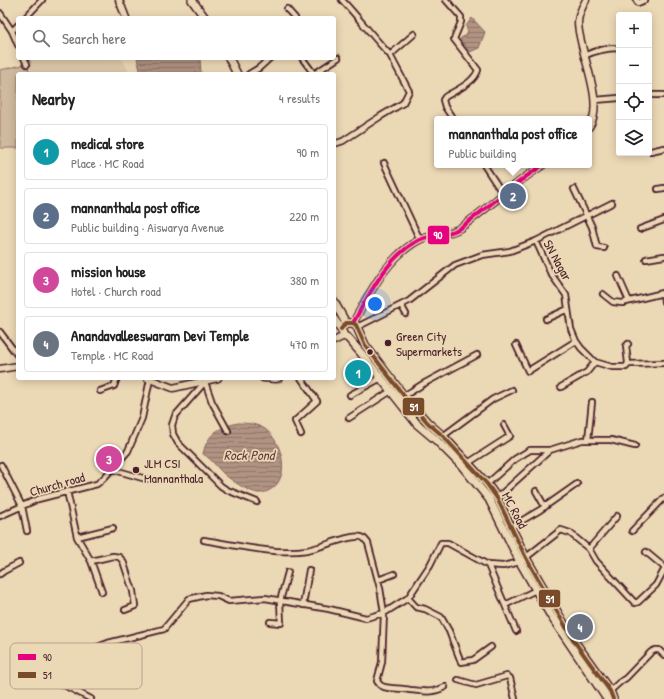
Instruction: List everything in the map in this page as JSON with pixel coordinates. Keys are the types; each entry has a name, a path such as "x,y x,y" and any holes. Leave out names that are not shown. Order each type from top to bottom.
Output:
{"main road":[{"path":"119,0 125,16"},
{"path":"192,0 204,16"},
{"path":"586,0 581,8 578,23 584,56 595,100 594,117 592,121"},
{"path":"230,60 236,72"},
{"path":"336,339 349,329 389,265 400,254 420,240 458,229 539,168"},
{"name":"MC Road","path":"336,306 361,353 417,424 487,484 497,498 526,558 607,697"},
{"name":"MC Road","path":"336,320 349,329 365,345 404,396 428,423 443,436 465,465 489,499 520,562 551,616 607,697"},
{"path":"0,369 16,366"},
{"path":"153,380 173,388 212,380"}],"street":[{"path":"27,16 42,0"},
{"path":"336,143 403,104 409,91 390,55 372,37 369,30 342,0"},
{"path":"446,0 461,17 461,22 454,40 478,70 476,76 469,82 445,97 443,100 445,107 451,116"},
{"path":"636,0 638,3 645,0"},
{"path":"288,9 293,16"},
{"path":"0,13 12,31 16,40"},
{"path":"12,31 16,27"},
{"path":"390,55 414,34"},
{"path":"584,56 597,50 616,48"},
{"path":"25,60 27,64"},
{"path":"252,72 268,60"},
{"path":"304,60 312,72"},
{"path":"317,72 335,60"},
{"path":"652,95 664,95"},
{"path":"595,100 616,98"},
{"path":"652,151 664,148"},
{"path":"384,163 420,240"},
{"path":"486,168 503,194"},
{"path":"658,189 664,188"},
{"path":"574,189 587,216 597,246 604,248"},
{"path":"536,241 612,203"},
{"path":"640,229 664,220"},
{"name":"SN Nagar","path":"349,329 409,301 456,265 482,255 510,251 536,241 551,274 566,295 571,329 576,340 581,348 595,362"},
{"path":"646,260 664,256"},
{"path":"618,276 629,301"},
{"path":"603,294 613,302 622,303 663,293 664,300"},
{"path":"401,305 406,314"},
{"path":"546,319 568,309"},
{"path":"0,332 16,353"},
{"path":"516,345 528,371 576,340"},
{"path":"626,367 628,363 626,346 628,344"},
{"path":"404,396 477,355"},
{"path":"561,387 587,372 595,362 612,367 626,367 630,364 664,363"},
{"path":"350,395 381,378"},
{"path":"100,392 114,386 116,380"},
{"name":"Church road","path":"0,516 38,499 97,484 104,478 128,451 133,441 142,418 148,380"},
{"path":"301,434 295,421 317,401 302,380"},
{"path":"228,431 212,402 205,382 175,416 172,424 173,434 178,443 221,486 227,490 257,502"},
{"path":"443,436 493,399 512,390"},
{"path":"350,418 391,391"},
{"path":"588,440 592,402"},
{"path":"465,465 510,436 504,425"},
{"path":"487,484 525,452 550,450 564,447 574,442 588,440 611,440 635,446"},
{"path":"497,498 550,450"},
{"path":"1,465 22,506 26,531"},
{"path":"111,469 146,479"},
{"path":"511,527 545,507 577,484"},
{"path":"67,491 77,537 91,562 102,592"},
{"path":"536,491 545,507"},
{"path":"632,531 664,498"},
{"path":"589,549 617,516"},
{"path":"77,537 113,528"},
{"path":"108,643 164,629 188,600 206,594 218,596 229,601 265,598 280,600 366,618 384,613 408,598 433,558 439,545 443,542 448,543 488,565 503,566 520,562 561,530 570,533 589,549 596,561 635,603 656,585 664,570"},
{"path":"204,540 250,548 297,552 310,550 346,538 360,536 368,542 378,580 384,613 382,662 377,677 378,683 384,687 428,692 445,687"},
{"path":"646,552 664,567"},
{"path":"91,562 113,556 119,557 123,561 133,591 135,606 125,610"},
{"path":"0,574 19,563"},
{"path":"488,565 493,581 505,604 516,632"},
{"path":"303,605 309,570"},
{"path":"270,622 280,623 280,600 288,572"},
{"path":"378,580 394,574"},
{"path":"505,604 536,590"},
{"path":"408,598 416,607 425,609 441,617 449,631 460,662 473,660 492,647"},
{"path":"607,697 651,652 659,650 664,655"},
{"path":"458,680 476,685 506,676 510,678 512,682 515,699"},
{"path":"72,689 91,699"}],"shaded area":[{"path":"25,60 123,60 129,72 29,72"},
{"path":"27,64 29,72 16,72 16,148 0,148 0,70"}],"water":[{"path":"472,18 485,32 479,48 470,52 460,39 468,33 466,26"},
{"path":"138,60 200,60 201,72 140,72"},
{"name":"Rock Pond","path":"238,423 252,424 265,429 271,435 280,451 282,470 280,478 276,486 263,493 250,491 235,482 225,475 209,458 203,454 207,441 215,432"}],"transit line":[{"name":"90","path":"353,323 380,277 408,247 424,238 455,231 460,228 539,168"},
{"name":"51","path":"341,329 346,323 353,323 356,325 365,345 404,396 487,484 497,498 526,558 574,641 610,691 613,699"}],"place":[{"name":"mannanthala post office","path":"513,196"},
{"name":"Green City Supermarkets","path":"388,343"},
{"name":"medical store","path":"358,373"},
{"name":"mission house","path":"109,459"},
{"name":"JLM CSI Mannanthala","path":"136,470"},
{"name":"Anandavalleeswaram Devi Temple","path":"580,627"}]}
